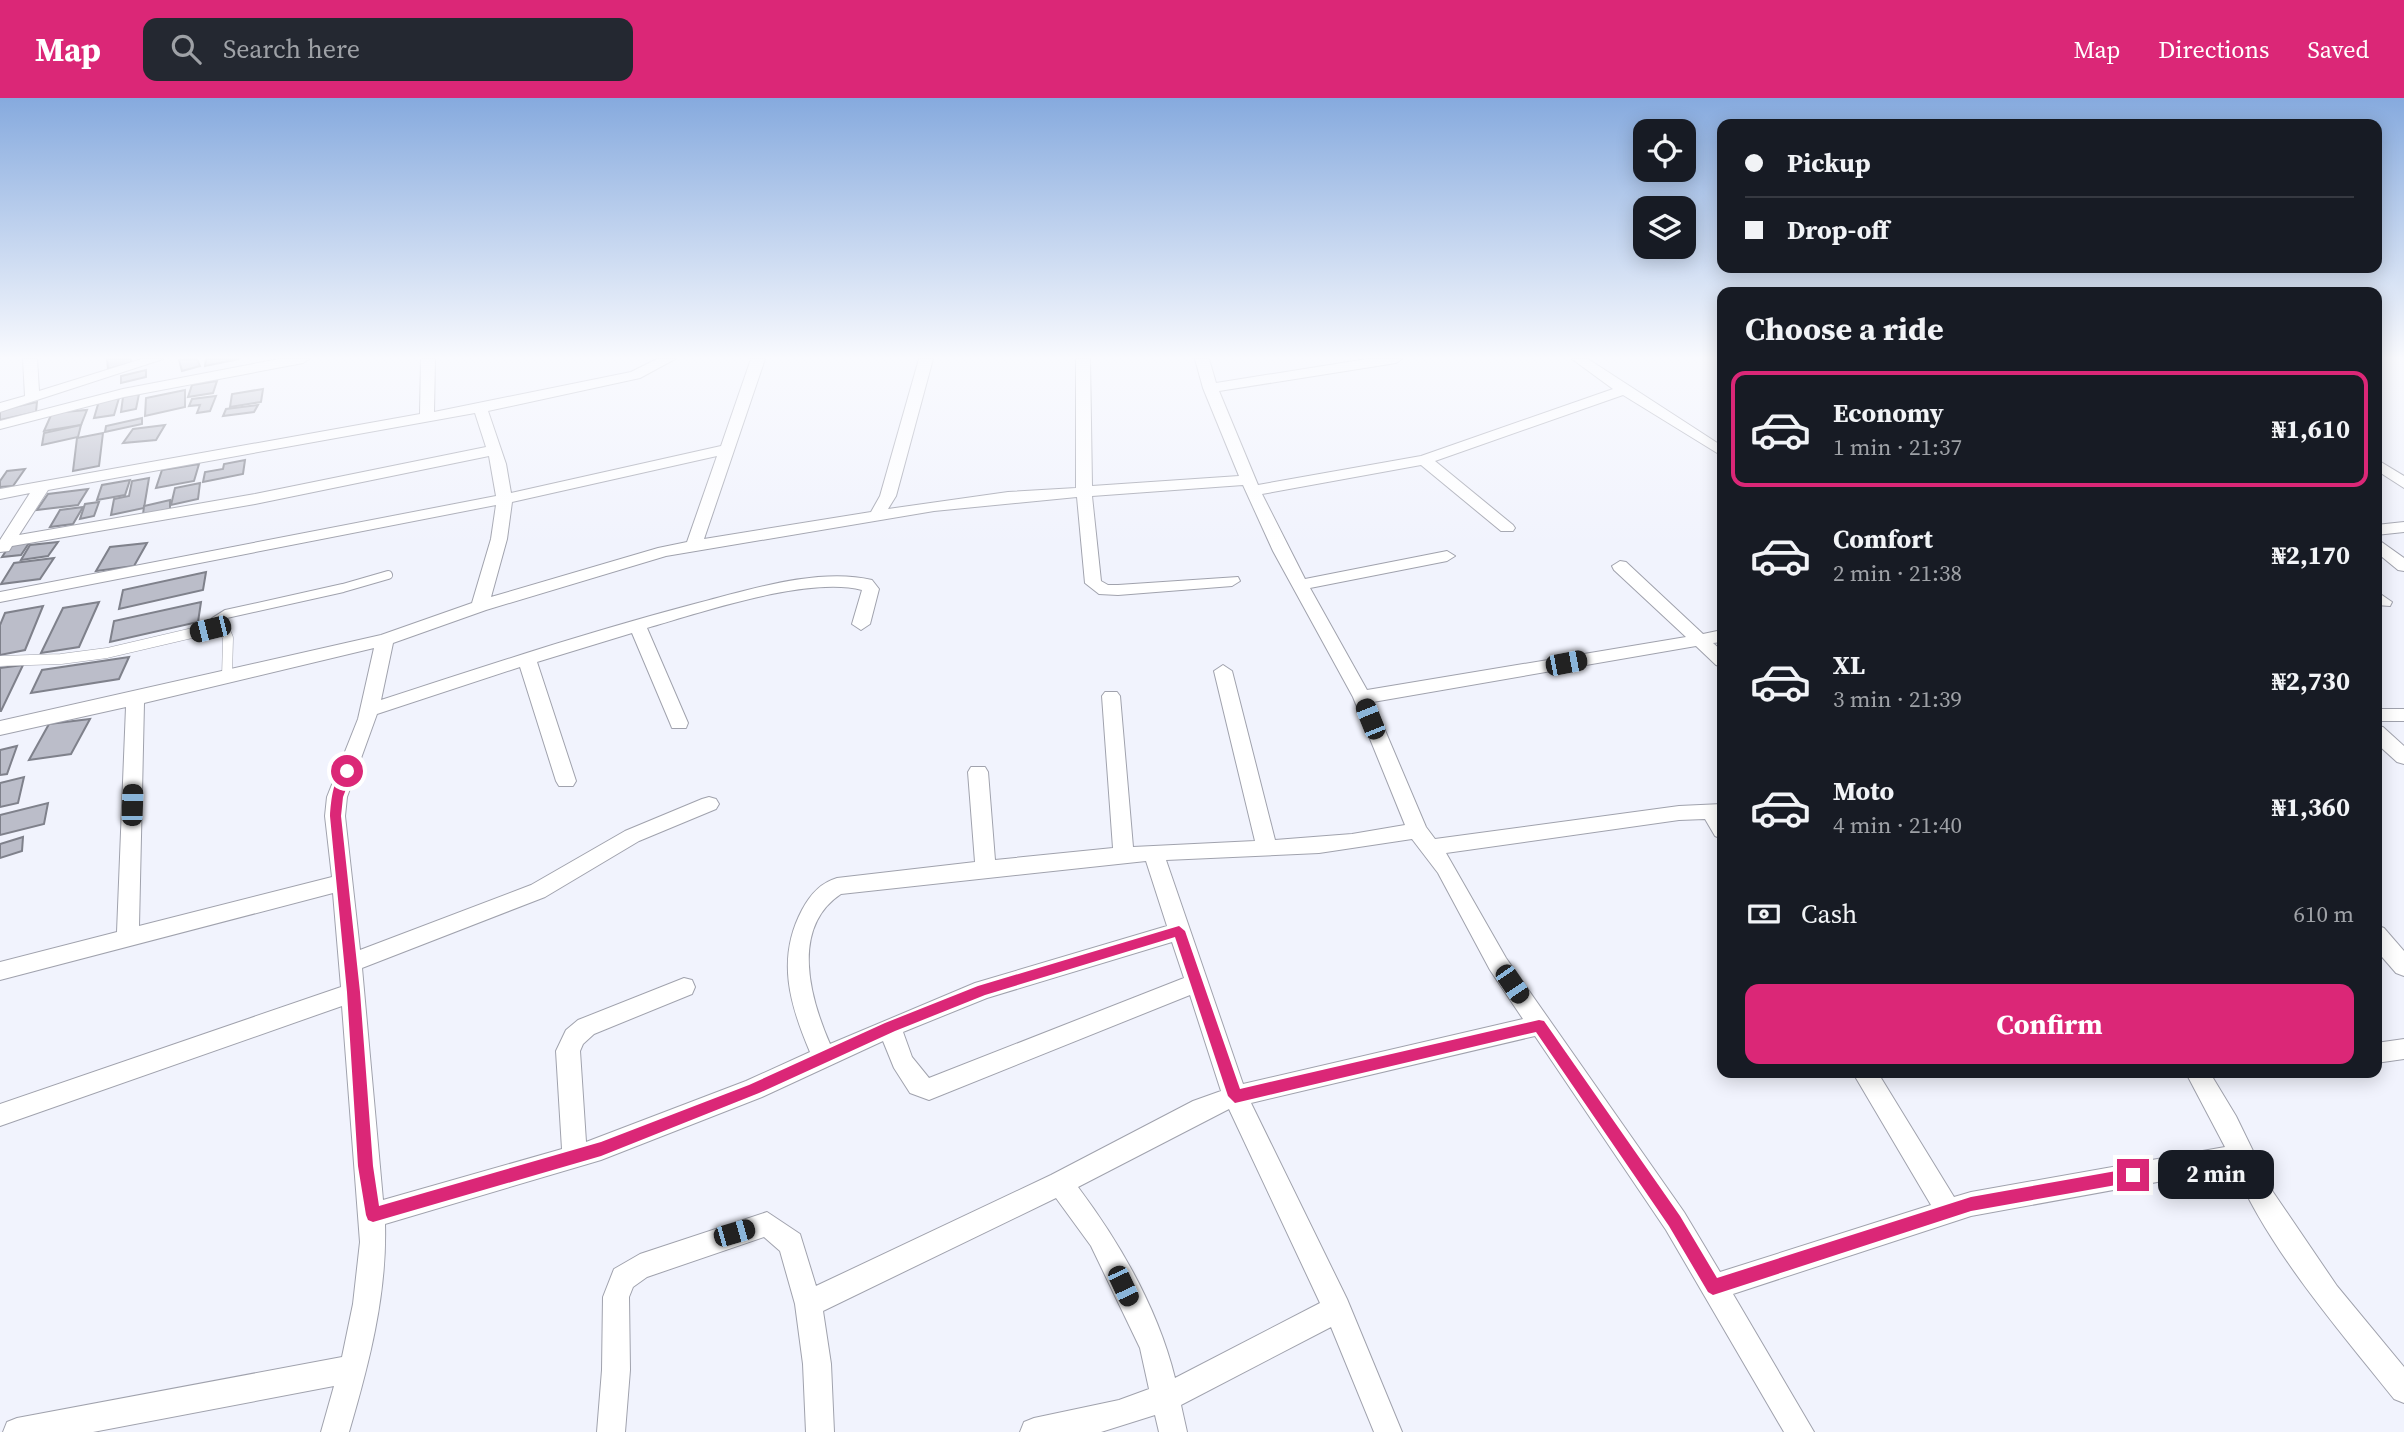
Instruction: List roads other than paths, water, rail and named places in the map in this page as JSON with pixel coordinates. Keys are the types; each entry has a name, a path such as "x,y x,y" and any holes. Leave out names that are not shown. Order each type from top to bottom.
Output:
{"street":[{"path":"0,494 404,421"},
{"path":"480,606 499,531 504,499 494,450 484,421"},
{"path":"694,546 738,421"},
{"path":"877,515 888,496 909,421"},
{"path":"1083,421 1084,492 1093,583 1105,590 1118,590 1232,581"},
{"path":"1224,421 1250,485 1312,607 1362,697 1424,839 1498,964 1675,1221 1800,1432"},
{"path":"0,728 385,640 480,606 622,561 694,546 877,515 1008,497 1250,485 1424,460 1535,421"},
{"path":"1674,421 1716,448"},
{"path":"0,597 504,499 729,449"},
{"path":"3,547 494,450"},
{"path":"1424,460 1507,528"},
{"path":"2382,467 2404,483"},
{"path":"3,547 42,487"},
{"path":"2382,529 2404,527"},
{"path":"2382,548 2404,566"},
{"path":"1301,585 1447,556"},
{"path":"1620,566 1717,656"},
{"path":"369,710 637,625 793,585 845,582 866,584 871,589 861,624"},
{"path":"637,625 679,723"},
{"path":"1362,697 1717,637"},
{"path":"335,1432 353,1370 372,1264 373,1215 365,1166 354,992 335,816 337,797 369,710 385,640"},
{"path":"527,660 566,781"},
{"path":"1223,671 1267,848"},
{"path":"1111,696 1124,856"},
{"path":"128,938 135,699"},
{"path":"2382,715 2404,715"},
{"path":"2382,737 2404,757"},
{"path":"978,772 986,870"},
{"path":"349,963 538,891 632,836 709,804"},
{"path":"824,1057 802,1008 796,964 802,930 822,893 837,886 1153,853 1267,848 1385,838 1424,839 1716,811"},
{"path":"1153,853 1235,1096 1337,1310 1388,1432"},
{"path":"0,971 344,882"},
{"path":"373,1215 575,1157 754,1089 890,1027 983,990 1179,931"},
{"path":"2382,941 2404,967"},
{"path":"890,1027 902,1061 918,1086 929,1089 1195,983"},
{"path":"575,1157 568,1051 574,1037 586,1027 684,987"},
{"path":"0,1115 354,992"},
{"path":"808,1304 1060,1183 1202,1109 1235,1096 1539,1025"},
{"path":"2382,1052 2404,1049"},
{"path":"1868,1078 1948,1210"},
{"path":"2207,1078 2240,1156 2264,1201 2328,1295 2404,1389"},
{"path":"1713,1287 1948,1210 2240,1156"},
{"path":"1060,1183 1100,1237 1153,1345 1173,1432"},
{"path":"611,1432 616,1370 615,1297 623,1278 663,1258 767,1224 791,1243 808,1304 817,1364 820,1432"},
{"path":"1034,1432 1119,1414 1167,1397 1337,1310"},
{"path":"18,1432 353,1370"}],"lane":[{"path":"210,629 215,621 226,614 388,575"},
{"path":"0,661 61,659 107,653 210,629 224,629 228,638 227,677"}]}
